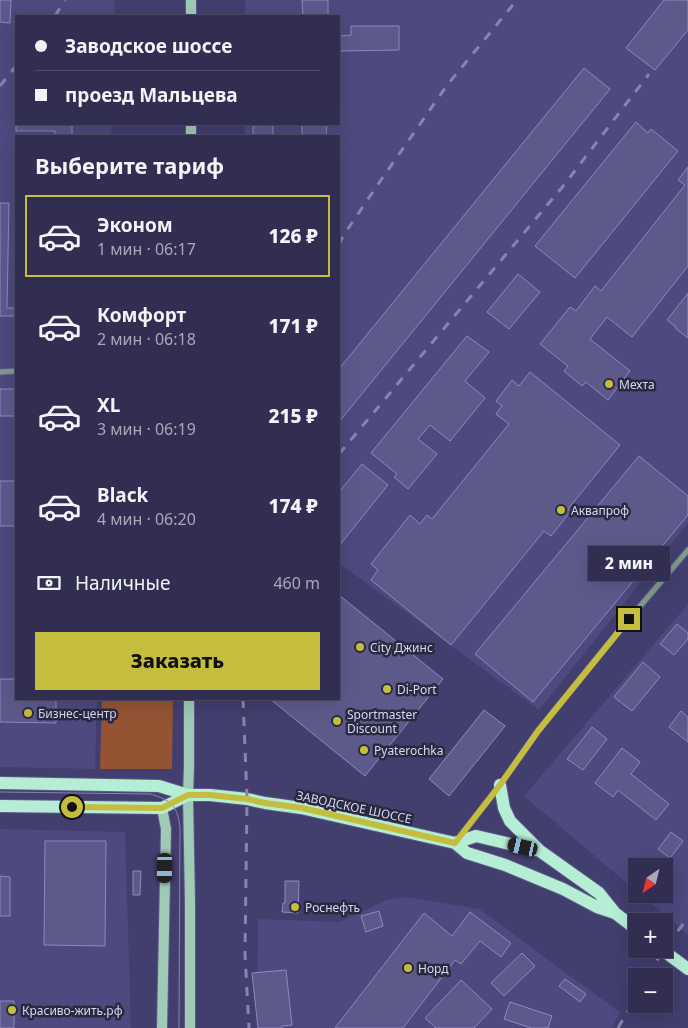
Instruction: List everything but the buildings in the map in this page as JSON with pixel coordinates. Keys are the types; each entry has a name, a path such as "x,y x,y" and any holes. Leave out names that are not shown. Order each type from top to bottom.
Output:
{"main road":[{"path":"191,0 191,15"},
{"path":"189,700 190,1028"},
{"name":"ЗАВОДСКОЕ ШОССЕ","path":"0,783 159,786 188,795 247,799 302,808 455,843 467,853 505,865 563,889 597,907 616,913"},
{"path":"500,785 504,808 510,821 540,851"},
{"name":"ЗАВОДСКОЕ ШОССЕ","path":"0,806 162,808 188,795"},
{"path":"162,808 166,829 162,1028"},
{"name":"ЗАВОДСКОЕ ШОССЕ","path":"455,843 476,836 540,851 599,893 616,913 628,923"},
{"path":"673,958 688,969"}],"street":[{"path":"0,372 15,372"},
{"path":"455,843 500,785 538,731 618,632 688,550"}],"shaded area":[{"path":"0,0 115,0 114,15 15,15 15,125 112,125 111,135 15,135 15,700 97,700 95,769 0,767"},
{"path":"245,0 688,0 688,523 539,710 340,564 340,135 245,135 245,125 340,125 340,15 245,15"},
{"path":"688,604 688,935 673,922 673,913 662,913 651,903 673,903 673,858 628,858 628,884 524,796"},
{"path":"102,700 173,700 172,769 100,769"},
{"path":"0,829 125,832 131,1028 0,1028"},
{"name":"Норд","path":"406,897 479,909 621,1013 610,1028 257,1028 258,919 340,922 386,900"}],"tram line":[{"path":"0,792 150,794 172,804 177,813 180,827 179,1028"}],"railway":[{"path":"56,15 65,0"},
{"path":"340,243 448,84 517,0"},
{"path":"0,86 15,67"},
{"path":"340,453 564,185 649,74"},
{"path":"243,700 247,799 245,954 249,1028"},
{"path":"653,968 663,950 688,918"},
{"path":"618,1028 628,1011"}],"place":[{"name":"Мехта","path":"609,384"},
{"name":"Аквапроф","path":"561,510"},
{"name":"City Джинс","path":"360,647"},
{"name":"Di-Port","path":"387,689"},
{"name":"Бизнес-центр","path":"28,713"},
{"name":"Sportmaster Discount","path":"337,721"},
{"name":"Pyaterochka","path":"364,750"},
{"name":"Роснефть","path":"295,907"},
{"name":"Норд","path":"408,968"},
{"name":"Красиво-жить.рф","path":"12,1010"}],"route":[{"path":"72,807 162,808 188,795 210,795 302,808 455,843 500,785 538,731 629,619"}]}
